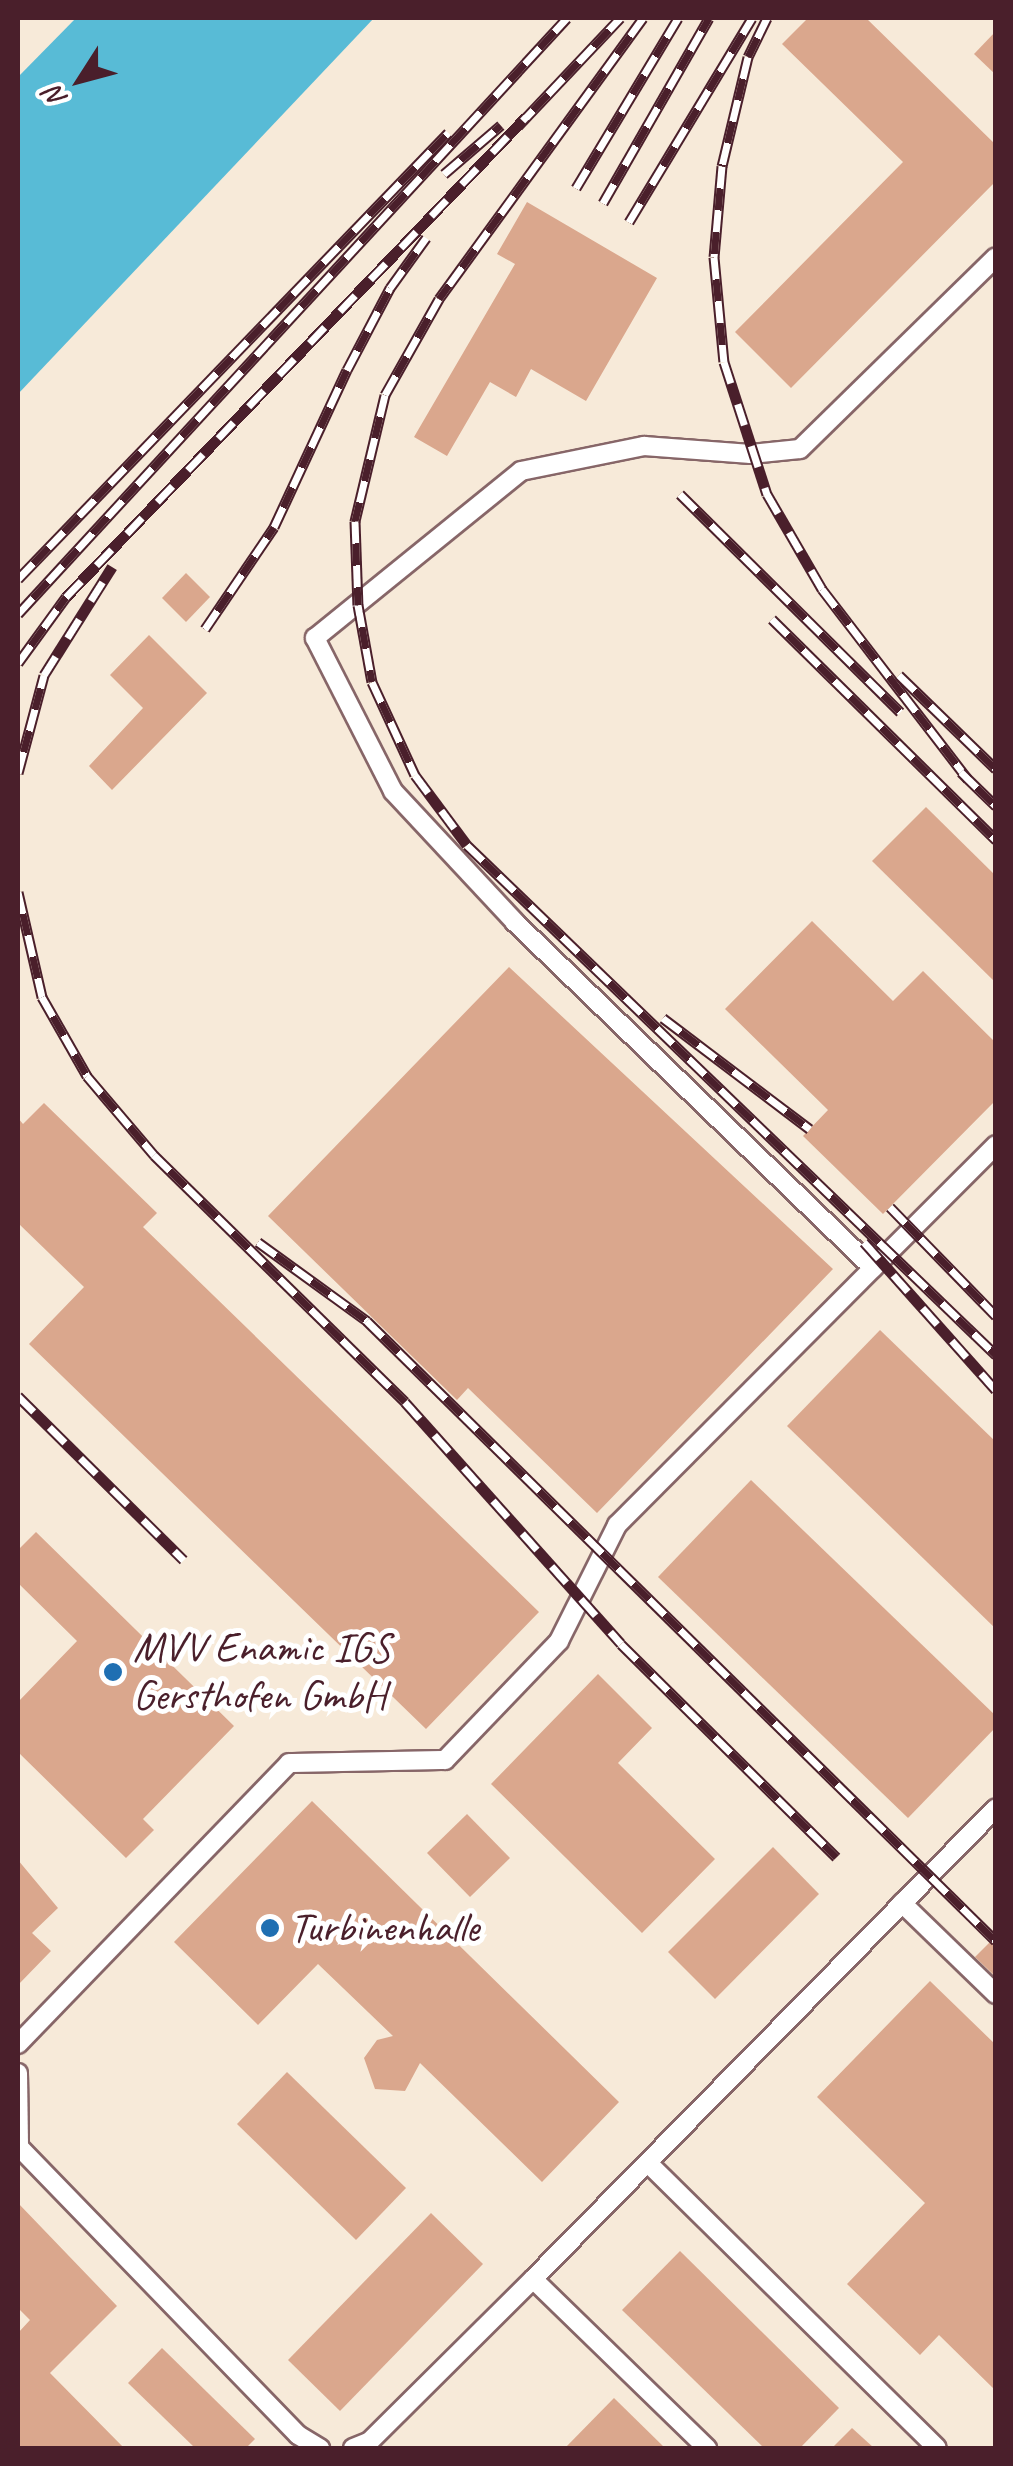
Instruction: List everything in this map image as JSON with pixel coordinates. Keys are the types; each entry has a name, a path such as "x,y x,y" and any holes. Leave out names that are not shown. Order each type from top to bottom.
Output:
{"lane":[{"path":"873,1268 515,922 393,791 315,638 521,471 644,446 751,454 800,450 996,257"},
{"path":"18,2044 289,1763 445,1760 559,1642 616,1525 996,1145"},
{"path":"353,2448 370,2441 534,2279 996,1808"},
{"path":"902,1903 996,1994"},
{"path":"18,2073 20,2147 298,2435 320,2448"},
{"path":"649,2164 938,2448"},
{"path":"534,2279 707,2448"}],"water":[{"path":"76,18 374,18 18,394 18,77"}],"building":[{"path":"808,18 866,18 996,145 996,181 791,388 735,332 903,162 782,44"},
{"path":"996,31 996,75 974,54"},
{"path":"527,202 657,278 586,401 531,369 516,397 490,382 447,456 414,437 515,264 497,254"},
{"path":"186,573 210,597 186,622 162,598"},
{"path":"149,635 207,693 112,790 89,766 143,708 110,675"},
{"path":"926,807 996,876 996,983 872,861"},
{"path":"812,921 893,1001 923,971 996,1043 996,1100 883,1214 803,1136 828,1110 725,1009"},
{"path":"509,967 833,1269 597,1513 468,1388 457,1400 268,1216"},
{"path":"44,1103 157,1213 143,1227 539,1612 426,1729 29,1344 84,1287 18,1223 18,1118 23,1124"},
{"path":"880,1330 996,1442 996,1629 787,1426"},
{"path":"751,1480 996,1716 996,1727 908,1818 658,1577"},
{"name":"MVV Enamic IGS Gersthofen GmbH","path":"36,1532 234,1726 143,1819 154,1830 126,1858 18,1752 18,1702 77,1641 18,1583 18,1550"},
{"path":"598,1674 652,1728 618,1763 715,1859 642,1933 491,1784"},
{"path":"312,1801 619,2102 542,2182 420,2063 405,2091 375,2089 364,2058 377,2040 393,2036 318,1964 258,2025 174,1942"},
{"path":"467,1814 510,1858 470,1897 427,1853"},
{"path":"773,1847 819,1894 715,1999 668,1952"},
{"path":"18,1860 58,1908 32,1933 51,1951 18,1985"},
{"path":"996,1936 996,1977 975,1957"},
{"path":"930,1981 996,2045 996,2391 939,2335 920,2355 847,2284 925,2203 817,2097"},
{"path":"287,2072 406,2188 356,2240 237,2124"},
{"path":"18,2203 117,2306 50,2373 124,2448 18,2448 18,2333 30,2320 18,2308"},
{"path":"431,2213 483,2264 340,2411 288,2360"},
{"path":"680,2251 839,2408 800,2448 764,2448 622,2310"},
{"path":"162,2348 255,2439 246,2448 195,2448 128,2383"},
{"path":"614,2398 665,2448 565,2448"},
{"path":"852,2428 874,2448 832,2448"}],"railway":[{"path":"18,614 567,18"},
{"path":"518,126 620,18"},
{"path":"643,18 439,299 385,395 355,521 358,605 372,682 415,775 467,845 996,1355"},
{"path":"576,188 678,18"},
{"path":"603,203 709,18"},
{"path":"629,222 752,18"},
{"path":"767,18 748,57 722,166 714,257 724,362 767,494 822,589 968,779"},
{"path":"18,663 66,597 526,117"},
{"path":"444,174 501,125"},
{"path":"18,579 448,133"},
{"path":"205,629 274,527 390,288 426,238"},
{"path":"680,494 900,712"},
{"path":"18,773 44,675 112,567"},
{"path":"772,619 996,840"},
{"path":"899,675 996,769"},
{"path":"961,772 996,806"},
{"path":"18,892 42,997 87,1076 154,1155 405,1402 621,1644 836,1857"},
{"path":"663,1018 810,1129"},
{"path":"890,1207 996,1316"},
{"path":"258,1242 367,1321 996,1941"},
{"path":"864,1242 996,1390"},
{"path":"18,1396 184,1560"}],"place":[{"name":"MVV Enamic IGS Gersthofen GmbH","path":"113,1672"},
{"name":"Turbinenhalle","path":"270,1928"}]}
